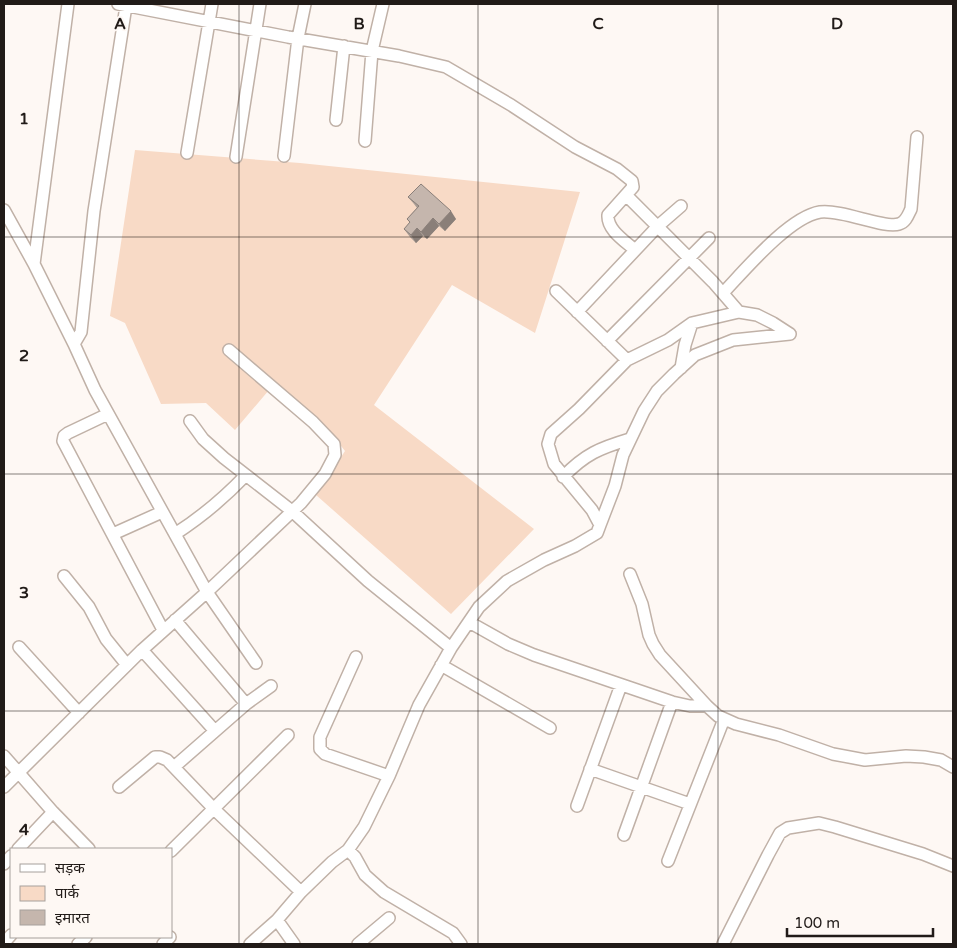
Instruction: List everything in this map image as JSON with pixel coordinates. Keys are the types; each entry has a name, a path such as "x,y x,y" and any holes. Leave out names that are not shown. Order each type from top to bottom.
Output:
{"street":[{"path":"34,264 68,4"},
{"path":"187,154 212,4"},
{"path":"236,157 260,4"},
{"path":"284,156 298,38 305,4"},
{"path":"364,141 372,51 384,4"},
{"path":"74,344 81,332 94,211 122,5 156,8 209,21 372,51 446,67 511,104 575,147 617,169 632,181 633,187 608,215 607,219 610,226 634,250"},
{"path":"336,120 344,46"},
{"path":"723,293 770,243 806,216 820,212 838,212 890,225 900,224 906,219 911,210 917,138"},
{"path":"626,195 690,258 739,312"},
{"path":"577,312 634,250 681,206"},
{"path":"4,210 34,264 95,390 206,592 256,663"},
{"path":"607,341 709,238"},
{"path":"556,291 627,360"},
{"path":"250,944 277,920 332,862 348,850 364,827 389,776 419,705 440,665 480,607 507,582 544,560 575,546 597,533 615,486 623,455 644,411 657,392 695,355 733,340 790,334 773,323 757,316 739,312 692,323 668,340 627,360 579,409 551,434 548,444 550,456 554,464 592,510 600,525"},
{"path":"681,368 685,344 692,323"},
{"path":"4,787 142,650 292,511 325,474 335,455 334,444 313,422 229,350"},
{"path":"108,414 68,432 64,436 63,441 164,630"},
{"path":"190,421 203,439 292,511 368,581 450,648"},
{"path":"563,477 585,457 605,446 630,439"},
{"path":"175,534 226,497 246,475"},
{"path":"113,534 162,512"},
{"path":"630,574 642,604 653,644 660,655 718,716 736,724 779,735 833,754 865,760 924,756 941,760 953,767"},
{"path":"64,576 89,607 106,639 127,665"},
{"path":"175,620 246,704"},
{"path":"469,622 508,644 534,655 672,702 690,706 707,706"},
{"path":"19,647 79,713"},
{"path":"142,650 215,731"},
{"path":"356,657 320,737 320,749 325,754 389,776"},
{"path":"440,665 550,728"},
{"path":"576,806 620,685"},
{"path":"174,767 246,704 271,686"},
{"path":"624,835 672,702"},
{"path":"668,861 724,719"},
{"path":"172,850 288,735"},
{"path":"4,756 20,772 53,812 88,848"},
{"path":"119,787 155,757 167,760 214,809 302,892"},
{"path":"590,769 690,804"},
{"path":"19,848 53,812"},
{"path":"723,944 780,833 788,828 819,823 922,854 953,866"},
{"path":"348,850 355,857 365,875 384,892 453,933 461,944"},
{"path":"358,944 389,918"},
{"path":"277,920 294,944"}],"green space":[{"path":"135,150 300,163 580,192 535,333 452,285 374,405 534,529 451,614 316,495 345,451 334,437 229,344 223,350 269,390 235,430 206,403 161,404 125,323 110,316"}],"building":[{"path":"421,184 451,211 439,224 433,218 421,232 417,228 411,235 404,229 410,222 407,219 419,206 408,197"}]}
